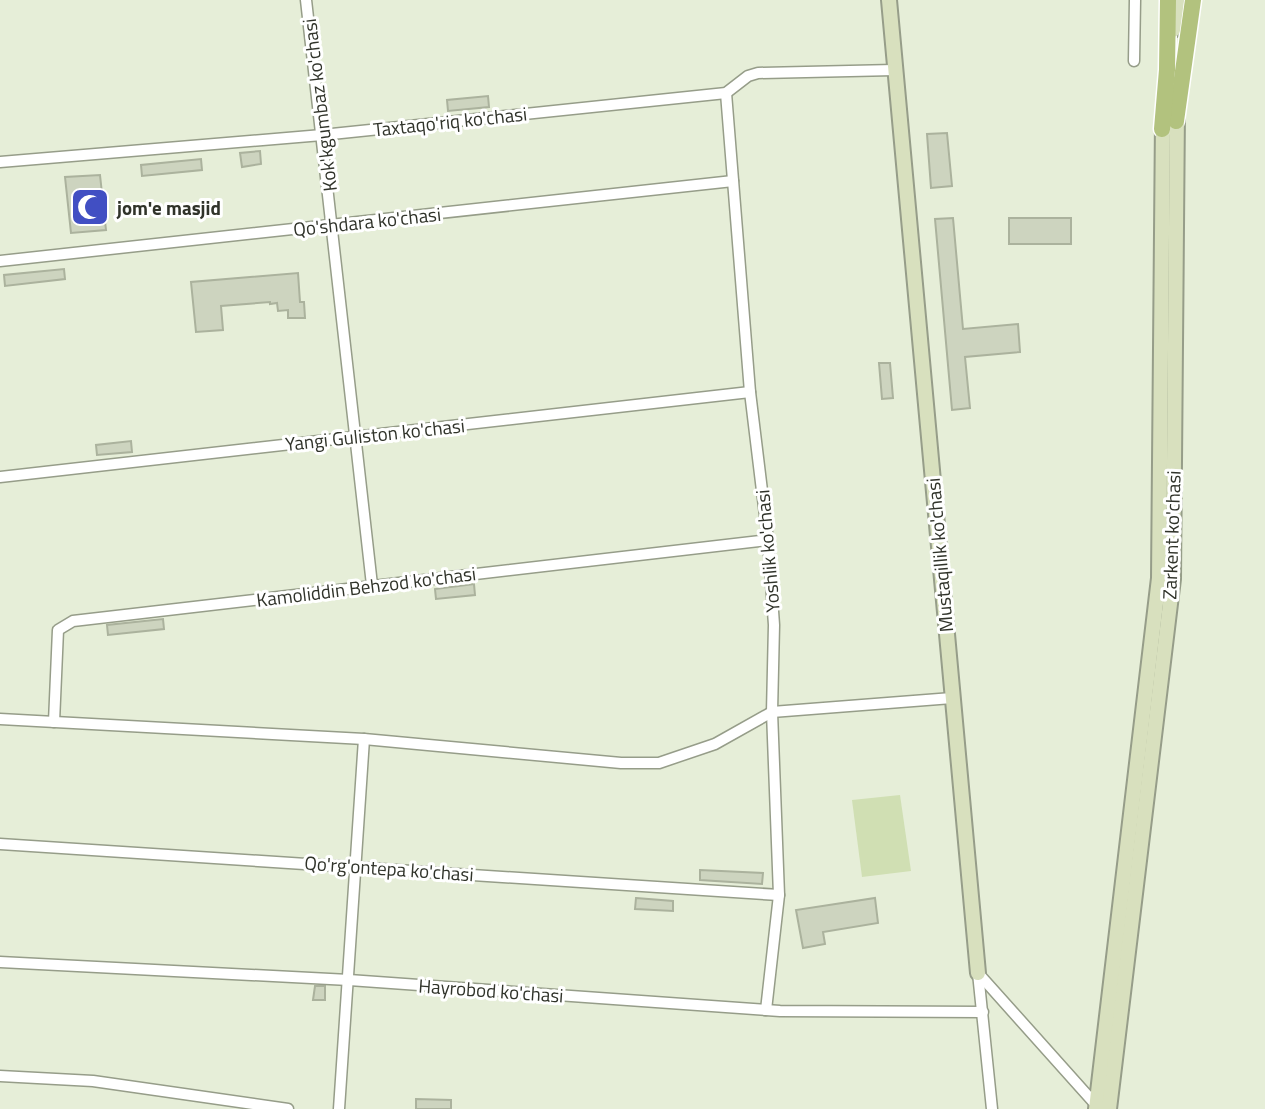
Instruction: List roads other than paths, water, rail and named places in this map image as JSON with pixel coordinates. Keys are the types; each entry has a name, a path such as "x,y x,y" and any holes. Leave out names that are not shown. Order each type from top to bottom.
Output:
{"main road":[{"name":"Mustaqillik ko'chasi","path":"889,0 978,972"},
{"path":"1168,0 1169,125"},
{"name":"Zarkent ko'chasi","path":"1100,1108 1159,578 1169,125 1177,0"},
{"path":"1169,125 1191,0"}],"street":[{"name":"Kok'kgumbaz ko'chasi","path":"306,0 372,585"},
{"path":"1134,61 1135,0"},
{"name":"Taxtaqo'riq ko'chasi","path":"0,162 322,135 726,93 748,76 758,72 894,70"},
{"name":"Yoshlik ko'chasi","path":"726,93 750,392 768,540 774,625 772,712 779,895 766,1010"},
{"name":"Qo'shdara ko'chasi","path":"0,261 733,181"},
{"name":"Yangi Guliston ko'chasi","path":"0,477 750,392"},
{"name":"Kamoliddin Behzod ko'chasi","path":"54,722 58,629 73,621 768,540"},
{"path":"0,719 364,740 659,763 715,744 772,712 952,698"},
{"path":"339,1109 364,740"},
{"name":"Qo'rg'ontepa ko'chasi","path":"0,844 779,895"},
{"name":"Hayrobod ko'chasi","path":"0,962 349,980 766,1010 982,1012"},
{"path":"978,972 1100,1108"},
{"name":"Mustaqillik ko'chasi","path":"978,972 992,1109"},
{"path":"0,1076 93,1081 288,1109"}],"place":[{"name":"jom'e masjid","path":"90,207"}]}
